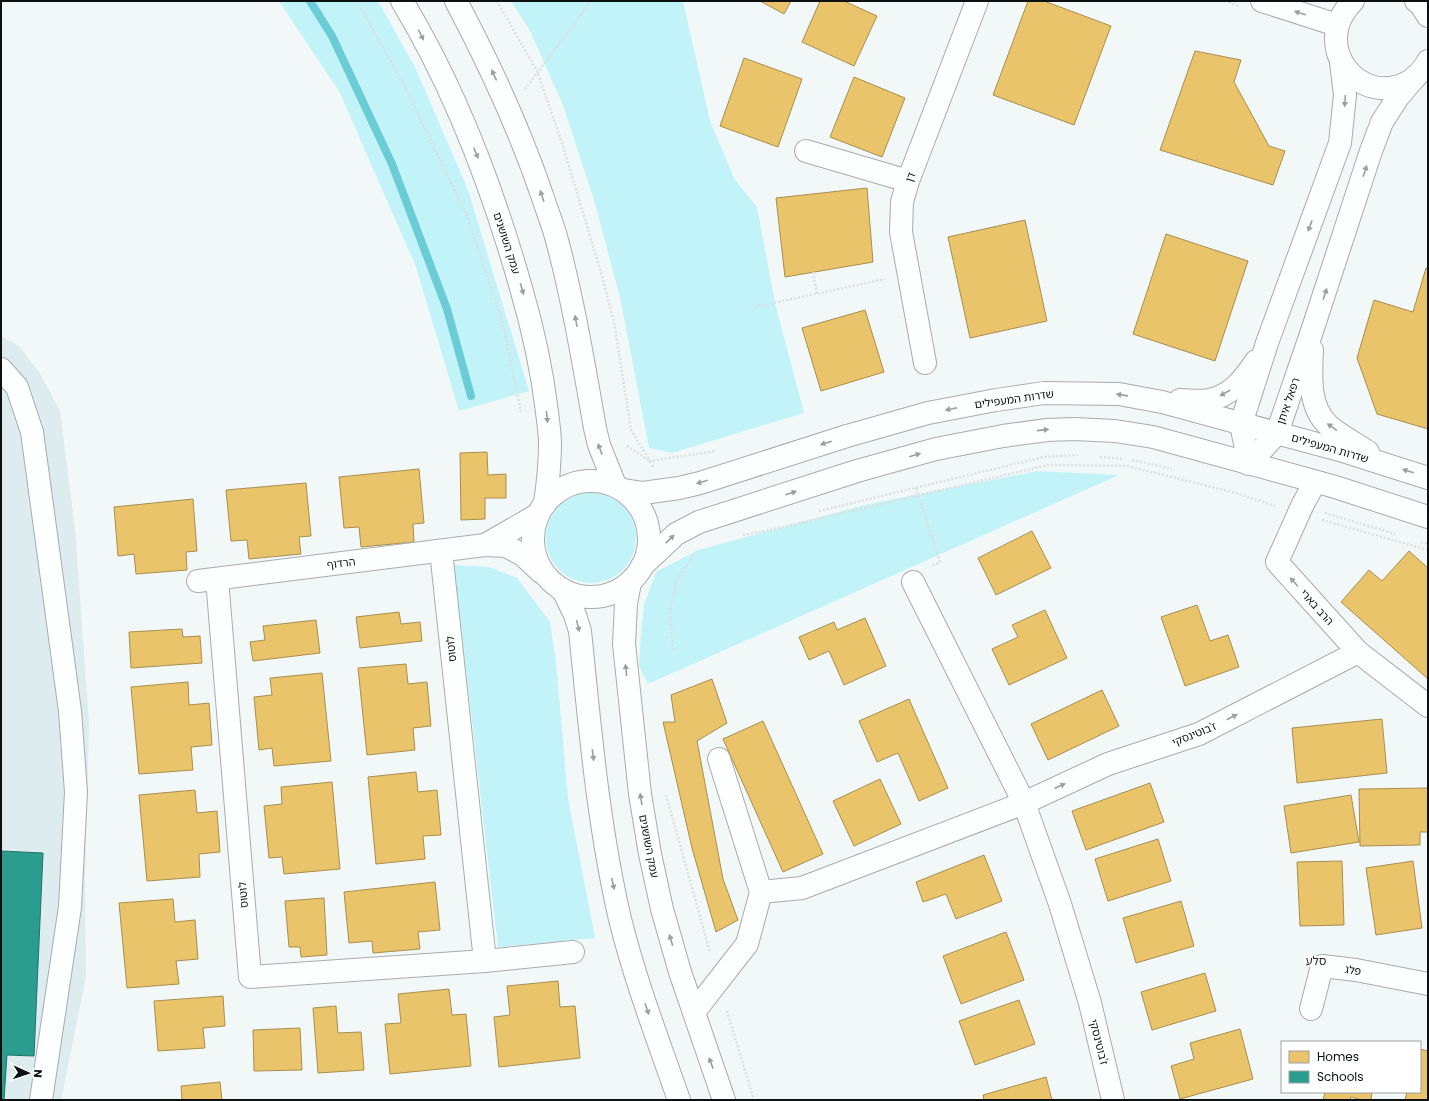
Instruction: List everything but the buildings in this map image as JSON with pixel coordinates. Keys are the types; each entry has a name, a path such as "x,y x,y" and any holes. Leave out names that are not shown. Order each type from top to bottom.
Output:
{"street":[{"name":"עמק השושנים","path":"402,1 439,70 467,130 487,182 512,257 532,326 544,387 550,441 550,461 541,509"},
{"path":"456,1 481,49 510,111 558,242 573,305 599,445 620,488 639,505 648,525 648,550 636,574"},
{"name":"דן","path":"925,363 901,232 902,202 908,181 977,1"},
{"path":"1262,1 1337,25"},
{"path":"1353,1 1345,9 1337,25 1335,37 1336,50 1341,62 1350,74 1361,82 1374,87 1388,88 1403,84 1422,69"},
{"path":"1416,1 1420,4 1428,16"},
{"path":"1249,464 1241,424 1267,343 1340,143 1345,95 1341,62"},
{"name":"רפאל איתן","path":"1249,464 1277,433 1382,122 1398,97 1422,69"},
{"path":"806,151 908,181"},
{"path":"1312,331 1311,376 1313,396 1318,412 1327,424 1387,465"},
{"path":"1152,400 1208,400 1224,395 1236,386 1246,375 1267,343"},
{"path":"1,369 17,387 32,432 70,711 76,792 70,907 41,1100"},
{"name":"שדרות המעפילים","path":"620,488 644,493 700,483 847,436 928,413 996,400 1044,393 1119,394 1152,400 1277,433 1428,478"},
{"path":"620,488 596,480 577,482 559,489 541,509 533,530 533,546 537,562 545,575 563,590 580,596 598,597 615,592 636,574 676,534 699,522 864,469 936,449 1003,436 1047,430 1115,431 1153,438 1315,482 1428,517"},
{"name":"הרב בארי","path":"1315,482 1277,562 1358,652 1428,706"},
{"name":"הרדוף","path":"485,545 541,509"},
{"name":"הרדוף","path":"208,580 485,545 506,546 512,549 523,555 545,575"},
{"name":"לוטוס","path":"441,551 485,961"},
{"name":"עמק השושנים","path":"636,574 626,603 624,644 640,794 650,854 662,909 680,972 724,1100"},
{"name":"ז'בוטינסקי","path":"920,575 1024,803 1060,904 1085,987 1113,1100"},
{"name":"לוטוס","path":"208,580 250,977 485,961 573,952"},
{"path":"563,590 575,615 580,631 598,800 608,862 621,920 639,985 679,1100"},
{"name":"ז'בוטינסקי","path":"1024,803 1108,764 1199,734 1358,652"},
{"path":"694,1012 746,944 761,892 719,760"},
{"path":"761,892 802,888 1024,803"},
{"name":"פלג","path":"1310,1009 1322,966 1356,970 1428,984"}],"path":[{"path":"357,1 404,85 467,216 501,316 521,415"},
{"path":"497,1 537,71 562,143 600,269 614,322 631,430 650,461 661,491"},
{"path":"510,111 537,71 591,1"},
{"path":"813,272 817,294"},
{"path":"755,307 909,274"},
{"path":"599,445 620,441 650,461"},
{"path":"815,512 1044,458 1084,455"},
{"path":"1099,456 1128,459 1173,470"},
{"path":"740,535 770,530 1048,465 1127,466 1398,535"},
{"path":"916,488 940,562 920,575"},
{"path":"1301,510 1428,550"},
{"path":"673,650 670,610 677,579 703,542 676,534"},
{"path":"1421,542 1428,544"},
{"path":"666,794 718,981 754,1100"}],"shaded area":[{"path":"279,1 378,1 415,67 468,190 529,391 459,411 416,267 339,91"},
{"path":"511,1 683,1 710,121 735,180 757,207 775,303 804,413 672,453 649,448 620,297 594,200 563,105 530,31"},
{"path":"1,336 19,346 39,372 60,411 75,529 89,723 85,881 86,977 61,1100 1,1100"},
{"path":"1037,471 1119,475 648,684 639,666 641,633 644,604 656,572 698,550 869,504"},
{"path":"591,493 608,496 623,506 633,521 636,538 633,555 623,570 608,580 591,583 574,580 559,570 549,555 546,538 549,521 559,506 574,496"},
{"path":"454,565 489,567 517,578 550,622 556,662 568,798 595,938 498,947"}],"waterway":[{"path":"310,1 332,36 392,164 447,309 471,396"}],"district":[{"name":"סלע","path":"1316,961"}]}
